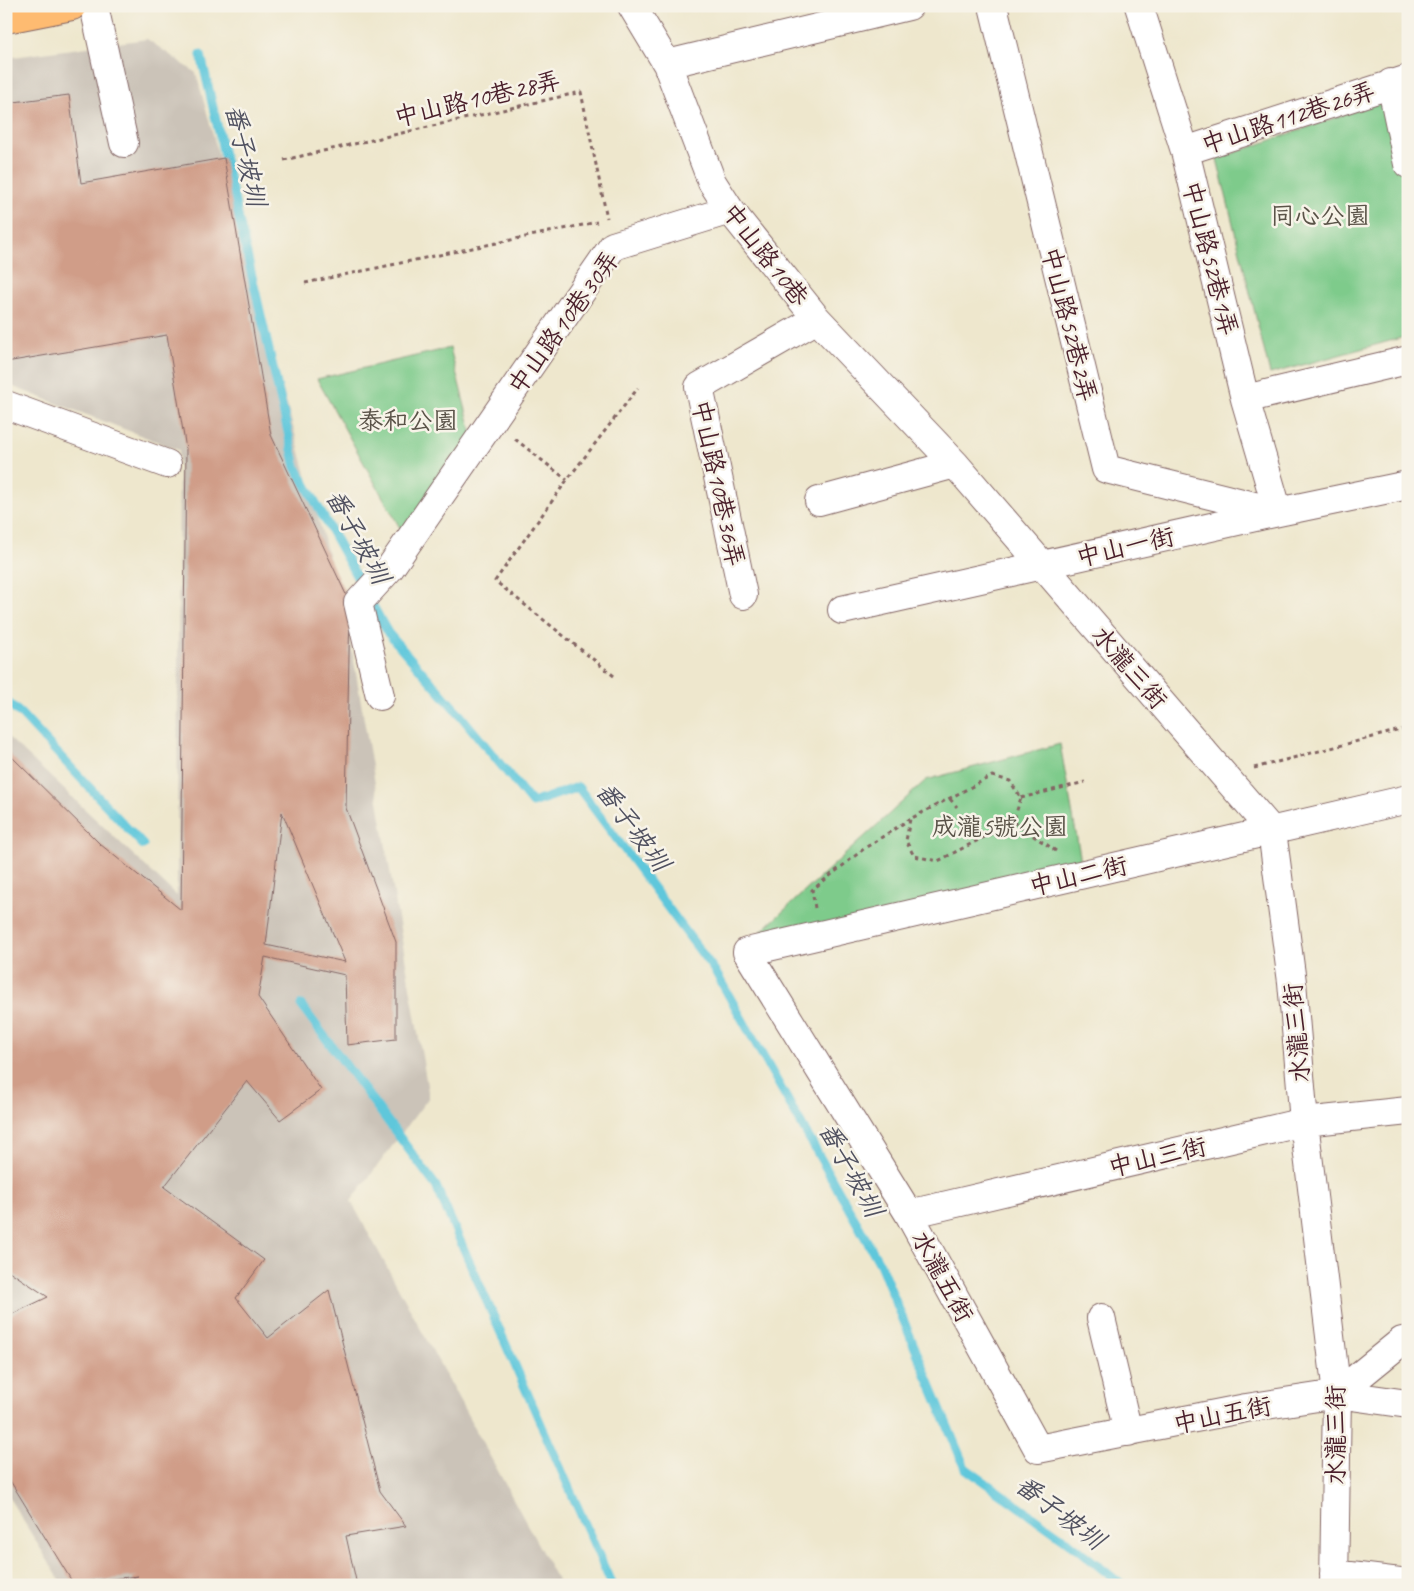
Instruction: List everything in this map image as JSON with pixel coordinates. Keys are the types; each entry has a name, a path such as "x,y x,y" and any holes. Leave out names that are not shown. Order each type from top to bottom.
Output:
{"main road":[{"path":"6,19 72,6"}],"street":[{"path":"94,6 124,143"},
{"name":"中山路10巷","path":"632,6 667,64 712,182 730,210 816,319 955,464 1042,565"},
{"path":"667,64 909,6"},
{"name":"中山路52巷2弄","path":"993,6 1106,469 1278,512"},
{"name":"中山路52巷1弄","path":"1138,6 1185,151 1245,399 1278,512"},
{"name":"中山路112巷26弄","path":"1185,151 1399,81 1408,164"},
{"name":"中山路10巷30弄","path":"380,696 358,603 390,568 613,246 730,210"},
{"name":"中山路10巷36弄","path":"743,595 699,386 816,319"},
{"path":"1245,399 1408,360"},
{"path":"6,405 167,464"},
{"path":"819,501 955,464"},
{"name":"中山一街","path":"842,610 1408,484"},
{"name":"水瀧三街","path":"1042,565 1272,831 1292,982 1304,1122 1337,1394 1334,1580"},
{"name":"中山二街","path":"747,952 1408,799"},
{"name":"水瀧五街","path":"747,952 909,1214 1038,1449"},
{"name":"中山三街","path":"909,1214 1304,1122 1408,1111"},
{"path":"1101,1318 1128,1432"},
{"path":"1337,1394 1402,1341 1408,1340"},
{"name":"中山五街","path":"1038,1449 1246,1408 1337,1394 1408,1404"},
{"path":"1334,1580 1408,1583"}],"path":[{"name":"中山路10巷28弄","path":"284,160 581,92 613,246"},
{"path":"305,283 598,222"},
{"path":"614,676 494,581 567,480 638,388"},
{"name":"中山路10巷30弄","path":"493,421 567,480"},
{"path":"1224,776 1408,728"},
{"path":"818,936 812,890 865,848 910,819 992,776 1010,781 1021,798"},
{"path":"1021,798 1085,782"},
{"path":"950,798 956,808"},
{"path":"910,819 906,841 914,856 938,861 1013,822 1021,798"},
{"path":"1013,822 1088,873"},
{"path":"971,833 976,841"}],"shaded area":[{"path":"147,39 196,73 348,627 429,1097 351,1201 560,1585 63,1585 6,1493 6,735 177,896 179,450 6,384 6,58"}],"green space":[{"name":"同心公園","path":"1386,100 1408,199 1408,336 1270,374 1217,159"},
{"name":"泰和公園","path":"450,348 475,445 410,546 317,379"},
{"name":"成瀧5號公園","path":"1060,744 1083,872 742,949 926,780"}],"building":[{"path":"69,95 81,183 224,158 271,435 350,603 346,808 396,942 396,1039 347,1045 345,975 265,957 258,997 321,1090 280,1120 247,1081 164,1187 264,1260 236,1298 268,1338 329,1290 380,1491 406,1526 346,1536 357,1585 134,1585 133,1578 138,1576 73,1583 6,1474 6,1317 48,1297 6,1269 6,751 100,844 181,910 186,449 167,335 6,362 6,103","holes":["282,812 345,962 266,945"]}],"waterway":[{"name":"番子坡圳","path":"201,55 296,467 388,633 461,716 532,803 578,787 715,971 880,1264 965,1468 1075,1547 1122,1585"},
{"path":"6,701 21,714 143,845"},
{"path":"301,1005 436,1186 612,1585"}]}
